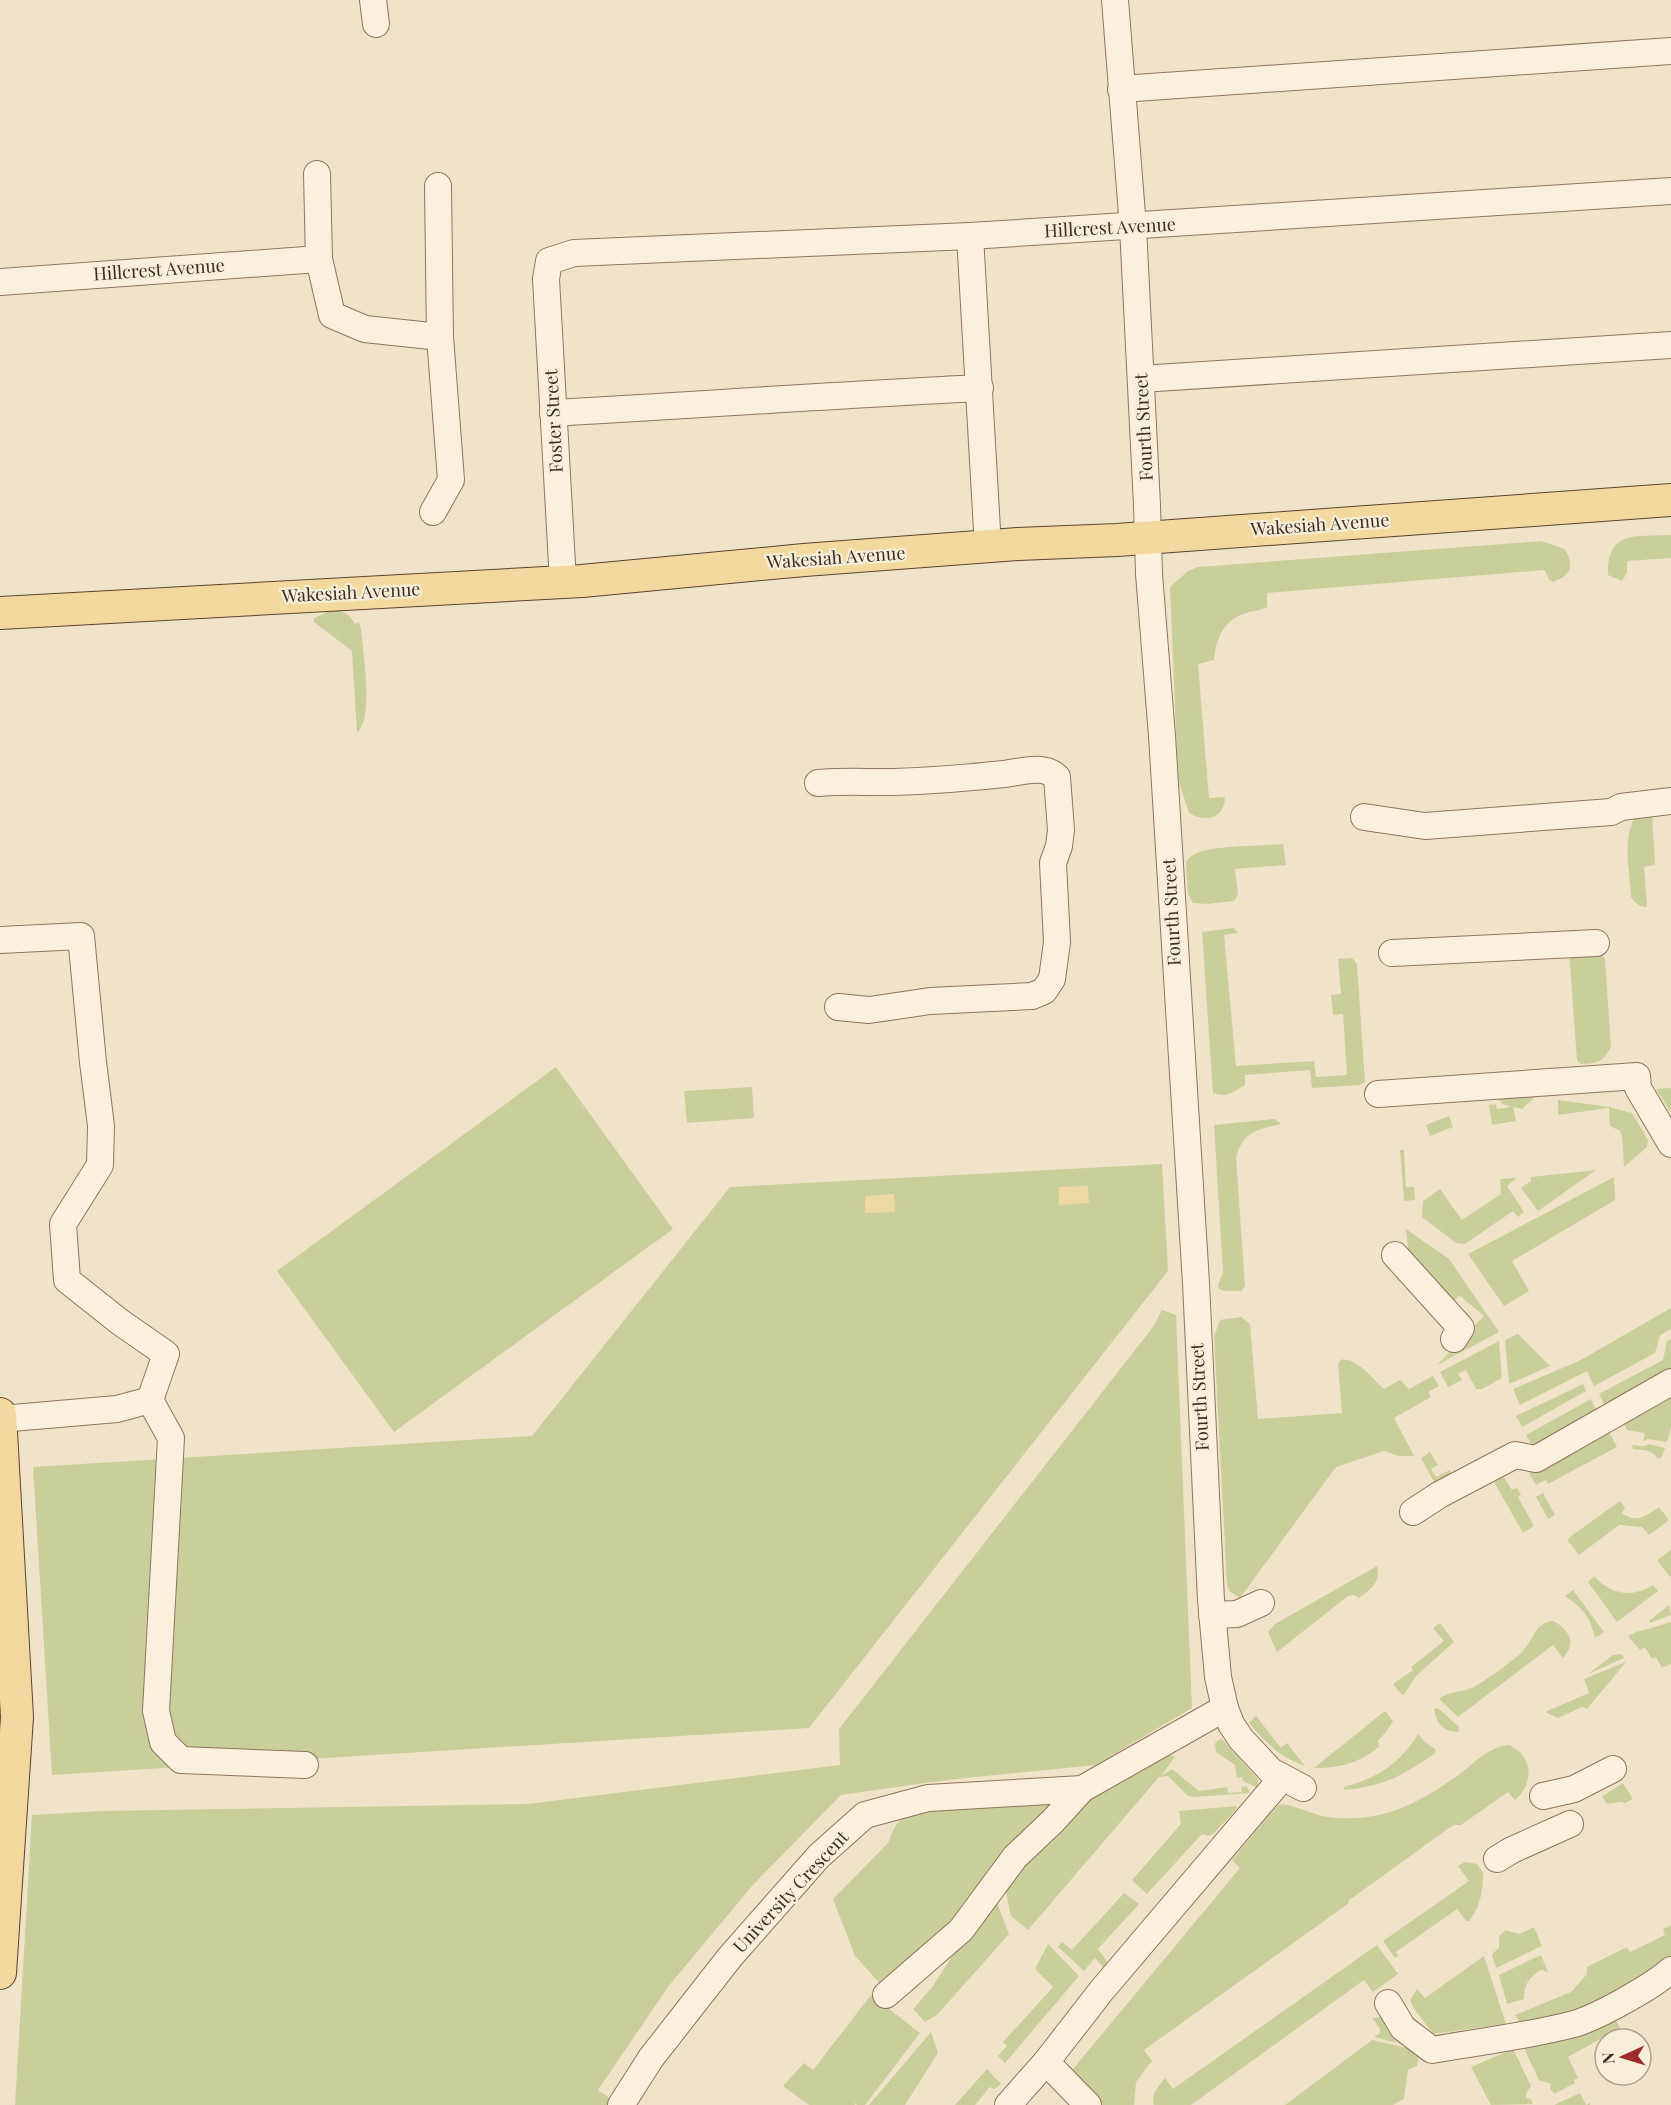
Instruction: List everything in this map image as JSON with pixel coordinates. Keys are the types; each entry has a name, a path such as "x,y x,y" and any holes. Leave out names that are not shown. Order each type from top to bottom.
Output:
{"main road":[{"name":"Wakesiah Avenue","path":"0,614 563,582 804,560 1671,500"},
{"path":"0,1414 7,1652 17,1717 0,1973"}],"street":[{"name":"Fourth Street","path":"1046,2062 1102,1990 1293,1783 1271,1771 1251,1752 1233,1728 1225,1708 1218,1677 1212,1615 1196,1283 1162,736 1147,537 1133,227 1115,0"},
{"path":"1121,89 1671,51"},
{"path":"318,174 319,259 332,315 365,329 440,337"},
{"path":"434,512 451,480 440,337 438,186"},
{"name":"Hillcrest Avenue","path":"549,261 574,253 1133,227 1671,191"},
{"path":"970,236 988,547"},
{"name":"Hillcrest Avenue","path":"0,282 319,259"},
{"name":"Foster Street","path":"549,261 546,279 563,582"},
{"path":"1141,379 1671,345"},
{"path":"553,413 980,388"},
{"path":"819,783 850,780 883,782 1003,774 1041,769 1050,771 1057,777 1059,796 1059,846 1053,863 1057,942 1052,979 1044,991 1032,996 930,1001 869,1010 838,1007"},
{"path":"1364,817 1425,826 1611,812 1621,807 1671,801"},
{"path":"0,940 81,936 101,1126 100,1165 63,1224 66,1280 166,1354 150,1400 171,1438 156,1711 163,1742 181,1761 304,1764"},
{"path":"1392,953 1596,943"},
{"path":"1378,1094 1637,1076 1638,1088 1671,1144"},
{"path":"1395,1255 1461,1328 1454,1339"},
{"path":"1413,1512 1439,1495 1515,1455 1536,1459 1671,1382"},
{"path":"0,1419 117,1409 150,1400"},
{"path":"1212,1615 1237,1614 1261,1603"},
{"name":"University Crescent","path":"621,2105 651,2058 730,1957 819,1856 865,1815 928,1797 1083,1789 1225,1708"},
{"path":"1543,1796 1574,1789 1613,1769"},
{"path":"886,1995 961,1930 1015,1857 1083,1789"},
{"path":"1497,1859 1570,1824"},
{"path":"1388,2003 1403,2028 1432,2050 1575,2023 1612,2006 1662,1978 1671,1970"},
{"path":"1008,2105 1046,2062 1088,2105"}],"green space":[{"path":"1671,535 1671,558 1627,561 1627,573 1622,581 1608,575 1612,550 1618,543 1635,536"},
{"path":"1541,541 1565,549 1570,560 1568,573 1553,582 1549,580 1545,570 1267,593 1267,607 1236,617 1221,632 1214,660 1198,664 1209,798 1224,797 1225,799 1221,811 1212,817 1201,818 1189,813 1178,779 1170,587 1188,571 1198,567"},
{"path":"332,610 346,613 355,624 359,622 361,629 366,700 362,725 357,733 352,651 314,622 314,618"},
{"path":"1652,812 1655,865 1644,867 1647,907 1644,907 1631,897 1628,843 1632,823 1637,814"},
{"path":"1283,844 1286,865 1235,869 1238,895 1234,901 1193,903 1188,894 1186,862 1192,856 1211,849"},
{"path":"1234,928 1238,933 1224,935 1236,1066 1314,1061 1316,1077 1347,1075 1343,1014 1333,1015 1331,995 1341,994 1338,959 1352,958 1357,964 1365,1082 1360,1085 1312,1088 1310,1070 1245,1075 1245,1085 1230,1094 1213,1093 1202,932"},
{"path":"1599,949 1605,959 1611,1047 1599,1061 1581,1064 1577,1060 1569,951"},
{"path":"556,1067 673,1229 394,1432 277,1271"},
{"path":"752,1087 754,1118 687,1123 684,1091"},
{"path":"1671,1088 1671,1113 1656,1089"},
{"path":"1539,1093 1522,1109 1513,1107 1516,1121 1492,1125 1489,1105 1496,1104 1497,1109 1511,1107 1502,1104 1497,1096"},
{"path":"1558,1100 1609,1107 1632,1113 1648,1140 1647,1147 1624,1167 1622,1136 1620,1131 1610,1126 1609,1108 1558,1115"},
{"path":"1449,1116 1453,1127 1430,1136 1426,1125"},
{"path":"1275,1119 1281,1124 1258,1130 1247,1136 1236,1157 1245,1286 1241,1291 1225,1291 1219,1289 1218,1285 1223,1272 1214,1125"},
{"path":"1400,1150 1404,1150 1406,1187 1414,1187 1415,1200 1404,1201"},
{"path":"1162,1164 1168,1271 809,1728 52,1775 33,1467 532,1436 730,1187"},
{"path":"1596,1170 1538,1211 1521,1188 1531,1181 1531,1177"},
{"path":"1614,1177 1615,1200 1512,1261 1529,1291 1504,1306 1468,1254"},
{"path":"1517,1178 1507,1186 1524,1212 1518,1217 1513,1211 1465,1244 1456,1243 1422,1217 1423,1201 1440,1189 1462,1220 1501,1194 1500,1179"},
{"path":"1406,1229 1449,1259 1499,1332 1437,1365 1484,1316 1459,1295 1454,1302 1409,1258"},
{"path":"1671,1308 1671,1329 1660,1335 1655,1353 1594,1386 1587,1371 1520,1405 1513,1389 1579,1361"},
{"path":"1162,1310 1176,1315 1192,1708 1096,1765 946,1780 841,1795 752,1886 668,1987 598,2090 610,2098 607,2105 15,2105 32,1815 100,1811 528,1804 840,1765 839,1729 1153,1327"},
{"path":"1241,1317 1250,1324 1258,1419 1342,1413 1338,1364 1340,1360 1358,1365 1384,1389 1400,1380 1409,1389 1433,1376 1439,1386 1428,1392 1431,1397 1394,1418 1414,1456 1399,1456 1384,1451 1336,1467 1240,1598 1229,1591 1227,1584 1214,1336 1220,1320"},
{"path":"1518,1334 1550,1366 1509,1384 1505,1340"},
{"path":"1671,1339 1671,1373 1606,1408 1599,1394 1663,1360 1667,1341"},
{"path":"1499,1341 1502,1378 1482,1389 1476,1389 1466,1370 1458,1374 1462,1380 1448,1387 1440,1372"},
{"path":"1583,1384 1586,1391 1522,1427 1516,1416"},
{"path":"1671,1394 1671,1426 1667,1442 1648,1439 1643,1441 1645,1433 1627,1430 1623,1421"},
{"path":"1591,1399 1598,1413 1534,1449 1526,1435"},
{"path":"1607,1429 1617,1447 1548,1484 1546,1480 1536,1485 1529,1473"},
{"path":"1649,1444 1665,1448 1662,1457 1658,1459 1650,1452 1633,1449 1632,1445"},
{"path":"1430,1452 1438,1465 1431,1469 1436,1477 1450,1470 1452,1473 1434,1482 1421,1458"},
{"path":"1504,1477 1512,1490 1517,1488 1521,1495 1518,1497 1534,1526 1523,1533 1494,1482"},
{"path":"1543,1493 1555,1515 1548,1519 1536,1497"},
{"path":"1620,1501 1625,1508 1622,1513 1632,1518 1641,1518 1659,1507 1669,1520 1649,1535 1642,1527 1619,1525 1579,1555 1568,1541 1570,1537"},
{"path":"1671,1550 1671,1576 1670,1577 1657,1560"},
{"path":"1377,1566 1378,1577 1367,1592 1359,1598 1354,1595 1348,1596 1277,1652 1268,1632 1275,1624"},
{"path":"1594,1576 1615,1591 1637,1592 1653,1585 1658,1591 1617,1622 1588,1582"},
{"path":"1573,1590 1604,1632 1595,1638 1585,1614 1565,1596"},
{"path":"1669,1605 1671,1615 1650,1623 1649,1621"},
{"path":"1553,1621 1567,1632 1569,1637 1570,1647 1563,1658 1553,1645 1458,1717 1439,1699 1450,1693 1474,1687 1488,1678 1522,1652 1542,1625"},
{"path":"1671,1622 1671,1664 1662,1668 1656,1657 1652,1659 1645,1647 1640,1650 1628,1636"},
{"path":"1440,1623 1454,1642 1416,1676 1403,1696 1393,1684 1413,1670 1411,1667 1444,1641 1433,1628"},
{"path":"1622,1654 1624,1658 1588,1674 1613,1655"},
{"path":"1626,1662 1587,1709 1582,1707 1558,1718 1545,1712 1589,1693 1584,1679"},
{"path":"1438,1708 1459,1727 1458,1732 1441,1726 1434,1709"},
{"path":"1385,1711 1393,1721 1378,1741 1379,1747 1349,1764 1314,1768"},
{"path":"1256,1716 1281,1748 1287,1743 1305,1766 1281,1754 1261,1737 1249,1723"},
{"path":"1418,1734 1436,1750 1435,1753 1392,1779 1371,1786 1344,1790 1344,1787 1367,1779 1395,1762"},
{"path":"1221,1738 1258,1779 1258,1788 1243,1781 1242,1777 1237,1778 1235,1765 1216,1752 1215,1743"},
{"path":"1509,1745 1523,1756 1528,1771 1526,1786 1515,1800 1508,1792 1461,1825 1449,1828 1144,2050 1152,2061 1136,2082 1134,2105 1090,2105 1068,2075 1240,1868 1232,1860 1278,1805 1287,1805 1322,1816 1339,1818 1382,1814 1398,1809 1437,1790 1485,1754"},
{"path":"1163,1752 1175,1757 1161,1776 1172,1769 1199,1791 1227,1787 1228,1793 1241,1792 1242,1786 1247,1787 1250,1793 1193,1797 1188,1796 1168,1776 1159,1777 1028,1930 1011,1916 1005,1888 1038,1841 1104,1788"},
{"path":"1623,1783 1633,1799 1625,1803 1607,1804 1602,1796"},
{"path":"1047,1802 1049,1807 949,1930 882,1986 855,1956 833,1899 888,1843 895,1826 908,1811"},
{"path":"1237,1806 1236,1810 1213,1834 1208,1836 1202,1834 1147,1894 1132,1880 1181,1824 1179,1811"},
{"path":"1465,1862 1477,1864 1483,1872 1480,1897 1469,1921 1466,1921 1457,1909 1396,1952 1399,1956 1395,1958 1383,1941 1469,1881 1458,1866"},
{"path":"993,1892 1009,1934 937,2015 925,2022 913,2009 933,1986"},
{"path":"1124,1893 1139,1904 1098,1949 1107,1961 1106,1967 1104,1968 1095,1958 1084,1971 1058,1947 1062,1942 1072,1950"},
{"path":"1671,1925 1671,1956 1662,1967 1598,2005 1522,2026 1515,2015 1571,1992 1587,1974 1587,1967 1627,1947 1630,1952 1665,1935 1663,1929"},
{"path":"1534,1927 1542,1946 1496,1968 1492,1954 1499,1948 1499,1936 1506,1930 1519,1934"},
{"path":"1048,1944 1079,1976 1005,2063 998,2056 1007,2046 1003,2042 1053,1987 1035,1969"},
{"path":"1377,1945 1398,1974 1373,1992 1364,1980 1191,2105 1154,2105 1154,2094 1165,2078 1173,2089"},
{"path":"1541,1955 1548,1972 1541,1970 1530,1979 1526,1986 1524,1999 1507,2004 1499,1975"},
{"path":"1484,1956 1506,2024 1433,2034 1410,2000 1417,1989 1425,1998"},
{"path":"871,1995 920,2033 865,2105 857,2105 854,2102 855,2105 809,2105 783,2086 804,2063 813,2070"},
{"path":"1383,2017 1389,2033 1397,2043 1374,2037 1380,2033 1380,2029 1372,2018"},
{"path":"1606,2019 1617,2022 1620,2027 1593,2027 1593,2043 1568,2057 1578,2078 1574,2080 1575,2083 1554,2094 1550,2088 1551,2084 1539,2080 1524,2048"},
{"path":"931,2032 938,2053 905,2105 869,2105"},
{"path":"1372,2040 1420,2051 1417,2066 1408,2070 1404,2099 1393,2105 1285,2105"},
{"path":"1513,2049 1531,2086 1526,2098 1531,2099 1533,2104 1491,2105 1471,2067"},
{"path":"987,2069 1001,2084 994,2089 990,2087 975,2105 955,2105"},
{"path":"1580,2093 1586,2105 1554,2105"}],"sand":[{"path":"1088,1186 1089,1203 1059,1205 1059,1187"},
{"path":"894,1194 895,1212 865,1213 865,1196"}]}
